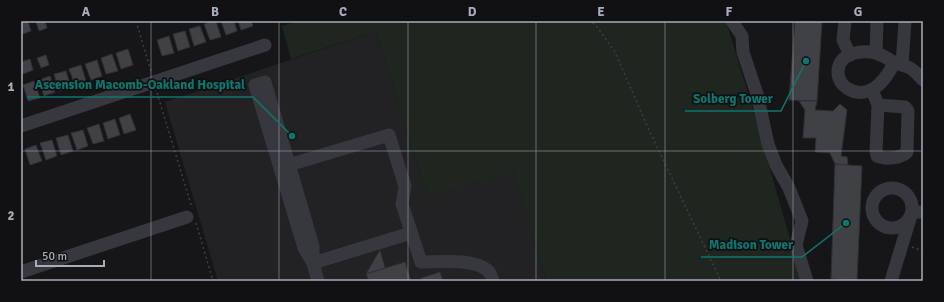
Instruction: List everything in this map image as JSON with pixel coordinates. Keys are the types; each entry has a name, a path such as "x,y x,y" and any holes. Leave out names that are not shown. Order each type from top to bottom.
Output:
{"street":[{"path":"732,21 742,36 742,52 756,94 768,144 776,165 789,188 802,221 796,246 807,281"},
{"path":"845,21 843,40 850,55"},
{"path":"876,53 877,21"},
{"path":"905,21 898,64 872,90 859,93 853,92 841,83 838,70 839,66 845,58 850,55 864,52 876,53 898,64 910,68 923,80"},
{"path":"21,126 265,45"},
{"path":"260,84 284,166 304,248 313,263 318,281"},
{"path":"872,90 878,105"},
{"path":"284,166 389,135 405,186 402,204 421,262 460,262 478,265 488,270 493,281"},
{"path":"891,281 917,212"},
{"path":"21,272 191,216"},
{"path":"313,263 411,233"}],"path":[{"path":"136,21 152,76"},
{"path":"588,21 595,24 615,52 649,130 721,281"},
{"path":"157,92 191,216 213,281"},
{"path":"908,246 923,251"}],"shaded area":[{"path":"298,21 726,21 802,281 547,281 513,170 427,197 376,31 291,59 282,26"},
{"path":"376,31 427,197 513,169 547,281 218,281 165,102"}],"building":[{"path":"28,21 31,31 23,34 21,23"},
{"path":"45,21 47,28 39,31 36,22"},
{"path":"216,21 221,37 210,40 204,24"},
{"path":"221,21 234,21 237,31 226,35"},
{"path":"238,21 251,21 253,26 241,30"},
{"path":"795,21 822,21 817,101 789,100"},
{"path":"200,26 206,42 194,46 189,29"},
{"path":"185,31 190,47 178,51 173,34"},
{"path":"169,36 174,53 162,56 157,40"},
{"path":"128,49 133,65 121,69 116,53"},
{"path":"112,54 118,71 106,74 101,58"},
{"path":"46,55 49,65 41,68 37,58"},
{"path":"30,59 33,70 23,74 21,62"},
{"path":"97,60 102,76 91,80 85,64"},
{"path":"81,65 86,81 75,85 69,69"},
{"path":"66,71 71,87 59,91 54,74"},
{"path":"50,76 55,92 44,96 39,80"},
{"path":"34,81 40,98 28,101 23,85"},
{"path":"799,101 817,101 815,110 833,111 840,104 847,110 841,156 847,157 848,165 835,164 830,153 815,152 816,138 803,138 805,110"},
{"path":"130,114 136,130 124,134 119,118"},
{"path":"115,119 120,135 108,139 103,123"},
{"path":"99,124 104,141 93,144 87,128"},
{"path":"83,130 88,146 77,150 71,133"},
{"path":"68,135 73,151 61,155 56,138"},
{"path":"52,140 57,156 46,160 40,143"},
{"path":"36,145 42,161 30,165 25,149"},
{"path":"835,164 862,166 857,281 831,279"},
{"path":"380,250 385,268 366,274"},
{"path":"405,262 411,281 369,281 366,274"},
{"path":"440,272 443,281 422,281 421,278"}],"place":[{"name":"Solberg Tower","path":"806,61"},
{"name":"Ascension Macomb-Oakland Hospital","path":"292,136"},
{"name":"Madison Tower","path":"846,223"}]}
